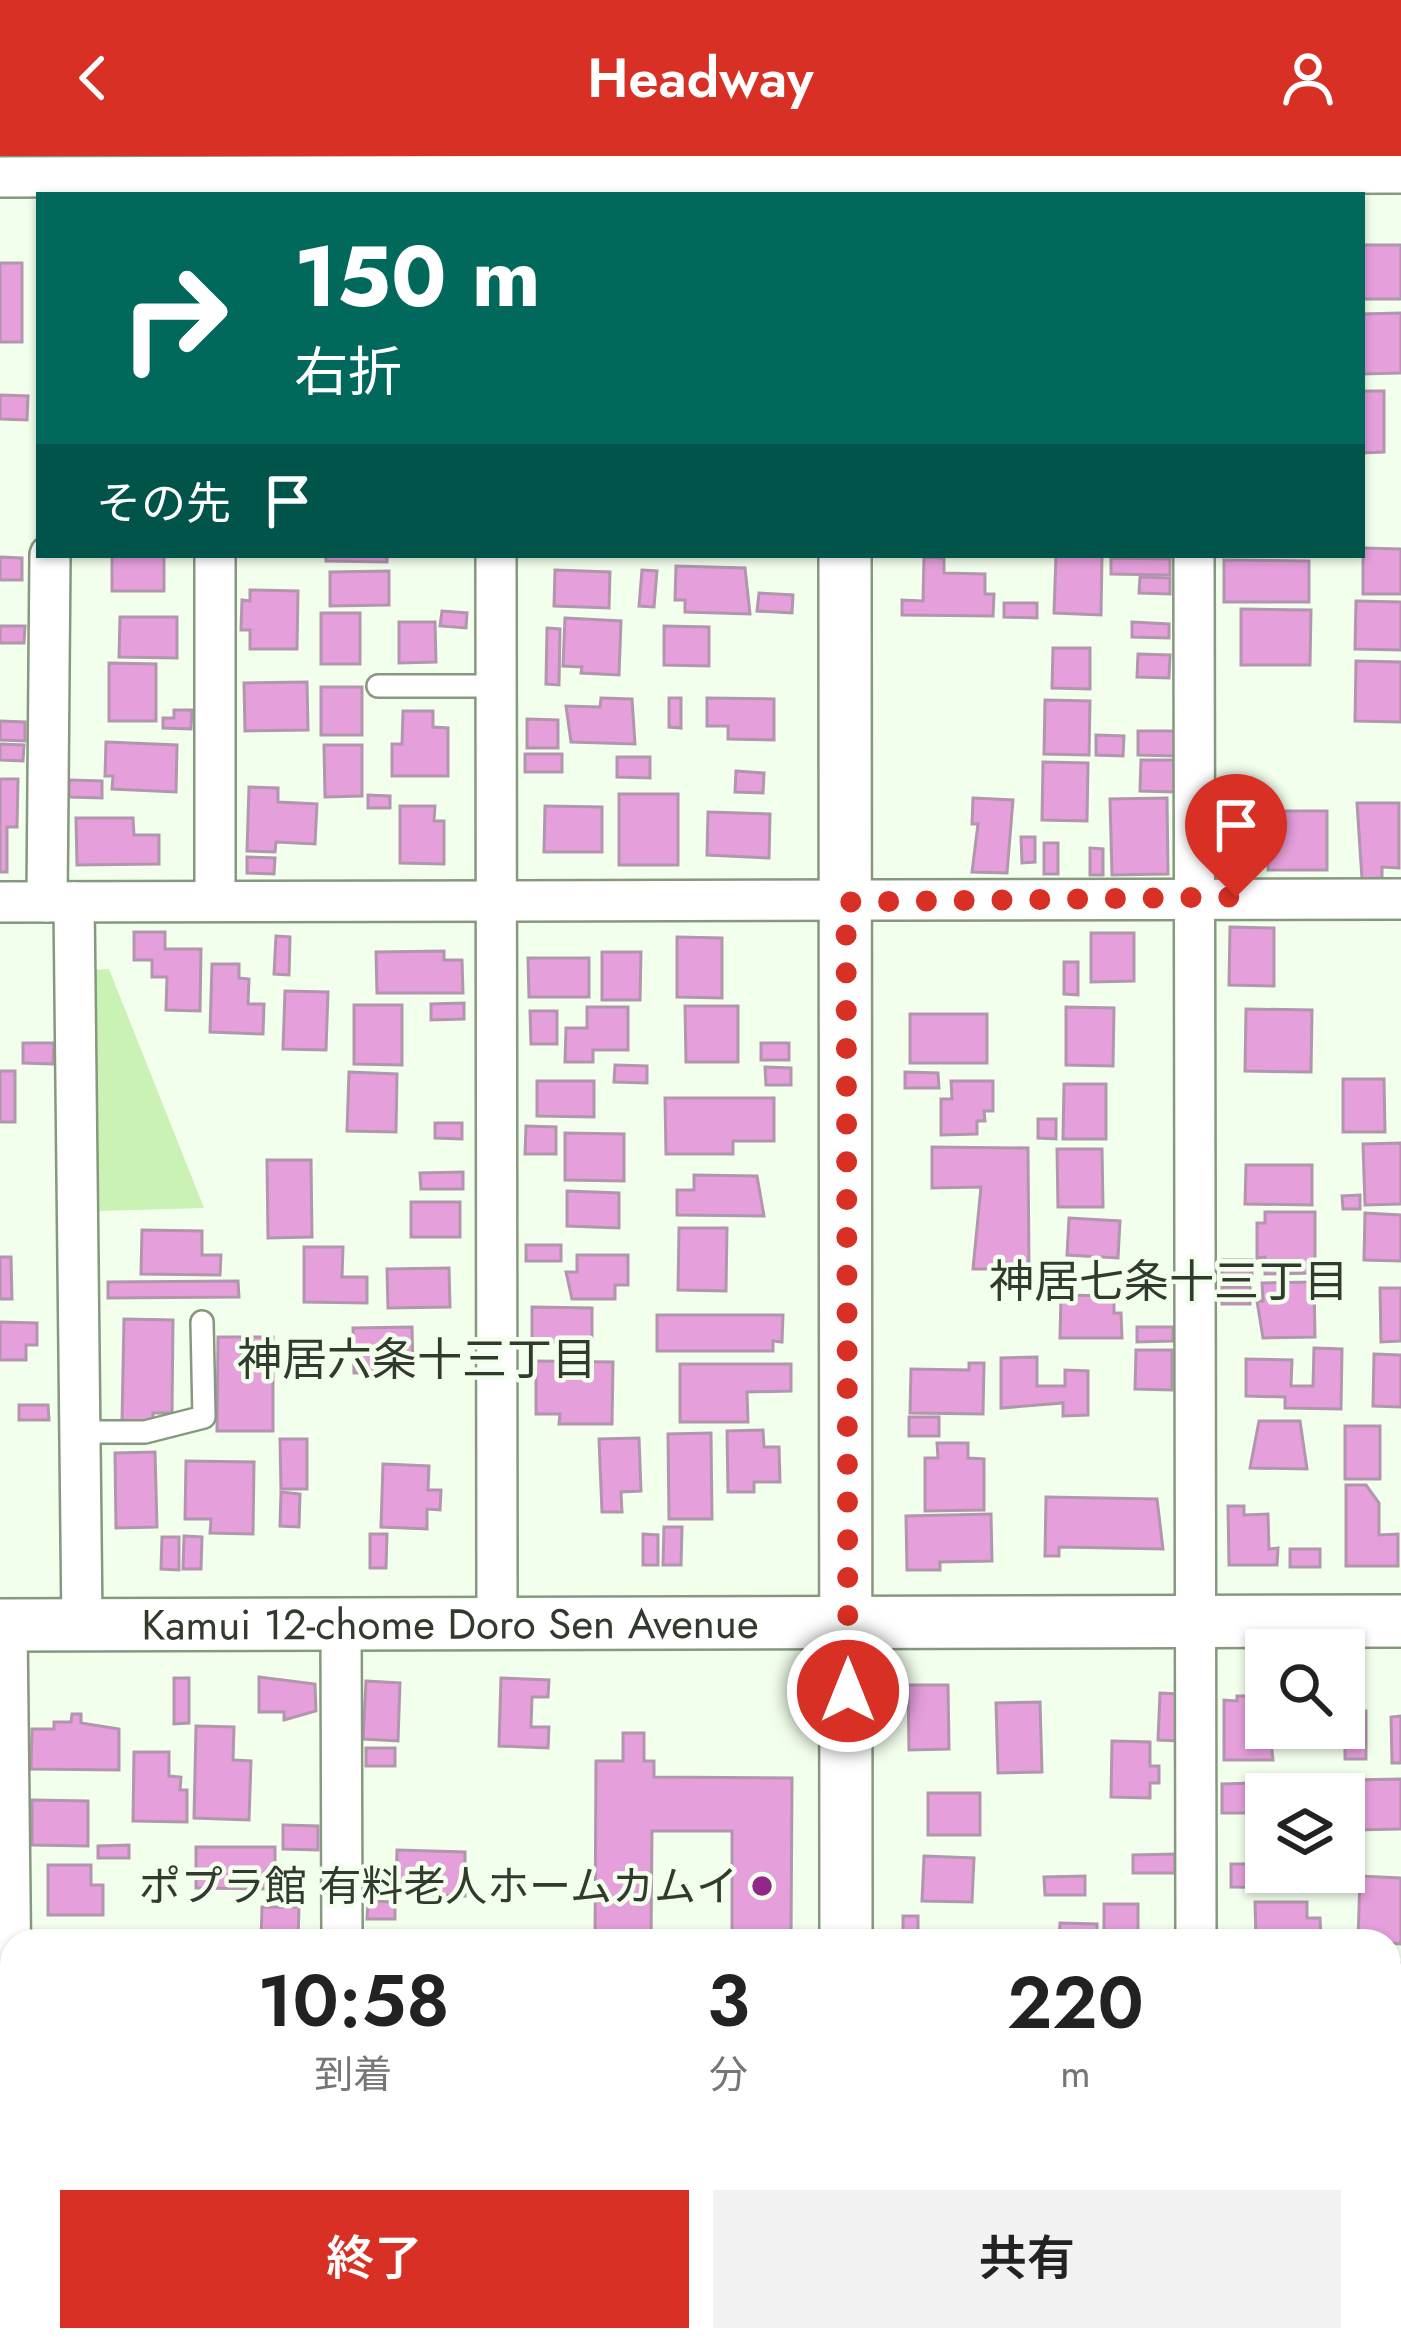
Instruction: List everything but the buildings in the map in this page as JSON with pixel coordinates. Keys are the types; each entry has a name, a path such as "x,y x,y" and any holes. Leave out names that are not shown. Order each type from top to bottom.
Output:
{"street":[{"path":"0,177 53,186 223,176 1401,173"},
{"path":"50,558 80,1432 82,1625"},
{"path":"215,558 215,901"},
{"path":"496,558 497,1625"},
{"path":"845,558 846,1929"},
{"path":"1194,558 1196,1929"},
{"path":"0,902 1401,899"},
{"name":"Kamui 12-chome Doro Sen Avenue","path":"3,1625 1401,1622"},
{"path":"3,1625 9,1929"},
{"path":"341,1625 342,1929"}],"lane":[{"path":"378,686 496,686"},
{"path":"80,1432 146,1432 204,1417 202,1322"}],"green space":[{"path":"109,969 204,1208 98,1211 92,970"}],"place":[{"name":"ポプラ館 有料老人ホームカムイ","path":"762,1886"}],"district":[{"name":"神居七条十三丁目","path":"1169,1281"},
{"name":"神居六条十三丁目","path":"417,1359"}],"route":[{"path":"848,1691 846,902 1236,897"}]}
